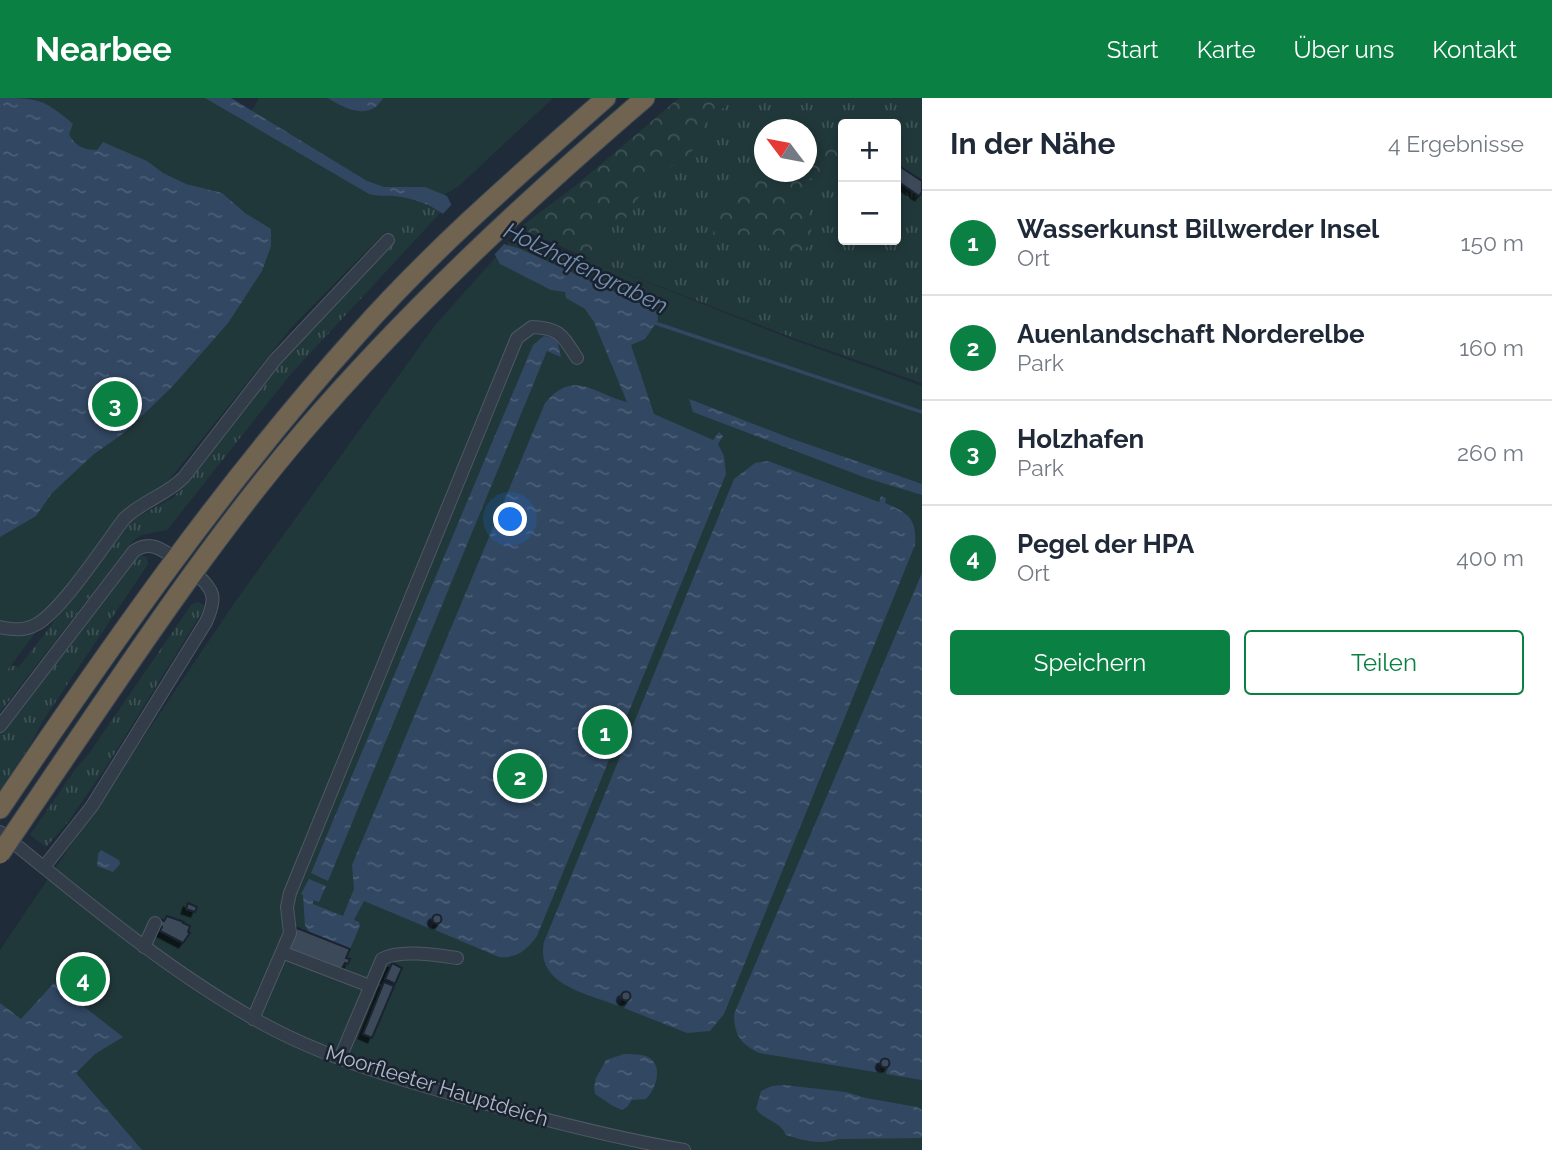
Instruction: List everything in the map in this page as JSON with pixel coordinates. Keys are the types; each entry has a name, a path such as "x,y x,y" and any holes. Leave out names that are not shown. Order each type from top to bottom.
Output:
{"highway":[{"path":"0,809 175,558 292,409 358,333 453,235 606,98"},
{"path":"0,854 195,573 255,491 304,431 379,348 474,250 645,98"}],"lane":[{"path":"0,628 29,628 49,616 124,519 141,505 176,486 275,360 388,240"},
{"path":"253,1019 284,953 290,933 287,906 290,894 517,338 532,327 548,328 561,333 577,358"},
{"path":"0,726 134,551 152,545 175,558"},
{"path":"44,867 92,806 212,610 213,594 207,583 195,573"},
{"name":"Moorfleeter Hauptdeich","path":"0,832 139,943 253,1019 340,1058 423,1086 542,1119 684,1150"},
{"path":"139,943 155,923"},
{"path":"284,953 370,986"},
{"path":"340,1058 382,958 392,954 431,954 457,958"}],"green space":[{"path":"0,98 209,98 245,122 259,98 553,98 459,186 392,225 291,328 170,479 126,512 0,680"},
{"path":"679,98 736,98 706,121 688,160 654,173 624,221 608,223 598,229 597,236 604,242 614,243 609,254 592,260 519,228 574,187"},
{"path":"736,98 922,98 922,383 794,338 592,260 609,254 613,243 604,242 597,236 598,229 608,223 624,221 654,173 688,160 706,121"},
{"path":"817,139 832,142 838,154 828,172 817,176"},
{"path":"754,176 754,182 804,182 813,242 799,254 785,261 767,247 745,236 713,235 717,199"},
{"path":"415,200 441,212 290,375 167,530 141,535 133,541 0,712 0,663 19,667 132,520 174,497 281,361 396,238 338,206"},
{"path":"512,239 592,260 791,339 922,386 922,1150 0,1150 0,950 235,602 436,324"},
{"path":"134,557 147,557 148,564 42,722 0,790 0,733"},
{"path":"198,602 204,605 204,609 106,767 68,822 46,847 30,835 191,605"}],"water":[{"path":"0,98 32,100 55,109 73,124 69,134 74,142 84,148 97,150 103,142 147,161 163,173 186,184 222,193 245,213 271,229 271,246 262,271 228,323 172,387 124,433 94,454 52,493 36,516 0,537"},
{"path":"205,98 231,98 367,181 384,187 425,187 447,196 451,204 506,245 657,311 658,320 645,339 631,345 654,414 713,440 719,432 723,436 718,444 724,456 726,474 537,936 516,955 499,957 435,930 441,921 438,914 433,916 431,929 364,901 354,920 359,922 360,926 350,949 309,932 305,925 301,894 309,879 326,886 319,902 313,900 313,904 343,916 354,889 352,865 545,403 565,387 575,385 627,402 594,322 585,309 566,298 565,292 551,290 500,264 495,255 463,228 428,205 402,197 369,194"},
{"path":"328,98 383,98 371,109 357,111"},
{"path":"544,336 557,339 561,357 547,351 328,881 311,873 533,345"},
{"path":"689,399 922,484 922,495 866,478 693,412"},
{"path":"768,461 879,502 881,496 886,498 885,503 900,510 912,522 915,545 724,1014 710,1031 687,1033 624,1008 631,998 627,991 621,994 619,1006 566,986 548,968 543,957 544,942 734,479 755,463"},
{"path":"922,573 922,1080 886,1074 890,1062 886,1058 880,1061 881,1073 759,1053 740,1038 735,1028 734,1014"},
{"path":"101,850 119,860 120,864 113,872 97,866"},
{"path":"54,983 123,1037 95,1054 76,1073 142,1150 0,1150 0,1003 21,1019"},
{"path":"624,1054 648,1057 656,1066 657,1078 646,1099 632,1100 622,1110 595,1094 594,1087 606,1060"},
{"path":"784,1085 846,1092 917,1107 922,1110 922,1138 839,1139 819,1142 786,1135 780,1127 756,1109 761,1091"}],"pier":[{"path":"453,203 505,243 492,257 441,216"}],"building":[{"path":"901,167 922,181 922,192 919,196 901,183"},
{"path":"188,903 197,907 195,912 186,909"},
{"path":"437,914 442,919 437,924 432,919"},
{"path":"167,916 190,926 190,933 183,943 160,931 162,927 157,924 159,919 164,921"},
{"path":"297,928 350,949 346,958 350,959 348,964 345,963 341,970 289,949"},
{"path":"392,963 402,968 395,984 385,979"},
{"path":"384,982 394,986 372,1038 363,1034"},
{"path":"626,991 631,996 626,1001 621,996"},
{"path":"885,1058 890,1063 885,1068 880,1063"}],"waterway":[{"name":"Holzhafengraben","path":"652,322 922,412"}],"place":[{"name":"Holzhafen","path":"115,404"},
{"name":"Wasserkunst Billwerder Insel","path":"605,732"},
{"name":"Auenlandschaft Norderelbe","path":"520,776"},
{"name":"Pegel der HPA","path":"83,979"}]}
